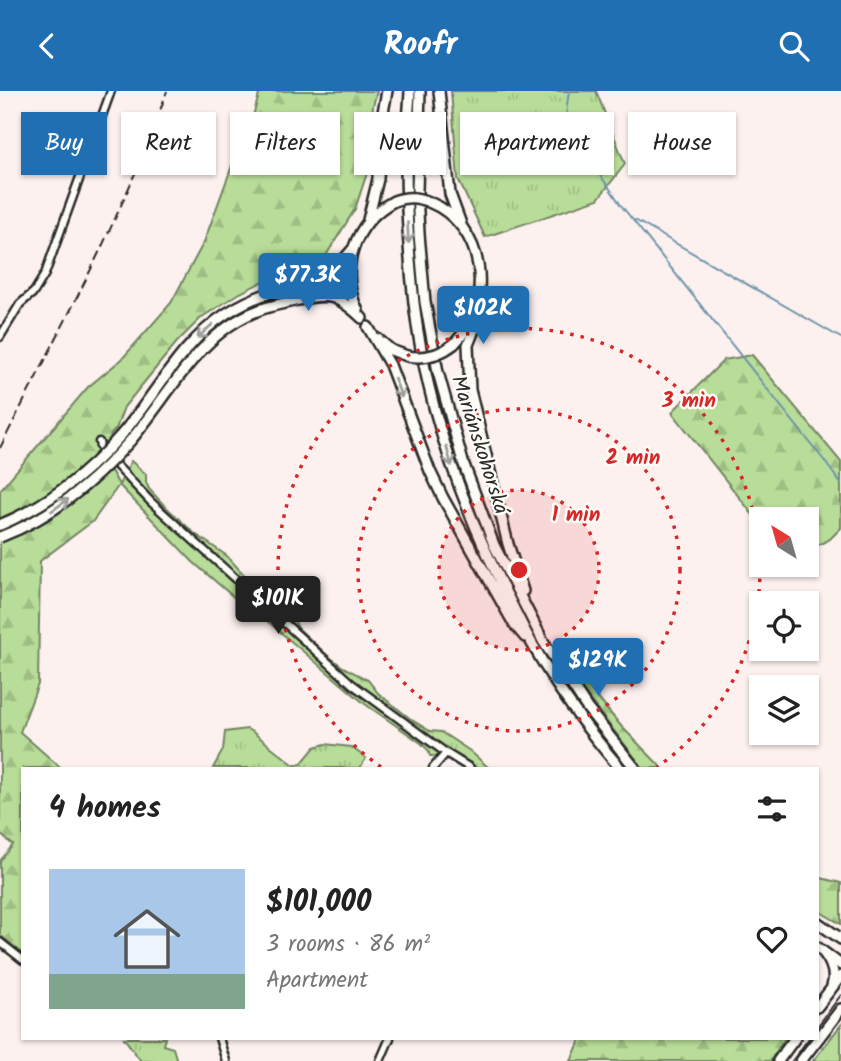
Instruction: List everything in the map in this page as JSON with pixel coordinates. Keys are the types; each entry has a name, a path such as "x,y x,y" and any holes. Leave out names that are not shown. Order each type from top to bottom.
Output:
{"main road":[{"path":"387,91 381,123 378,179 367,221 353,250 351,292 356,308 390,366 443,498 514,624 534,647"},
{"name":"Mariánskohorská","path":"410,91 406,157 408,235 414,304 427,374 452,467 484,549 534,647 578,715 619,767"},
{"name":"Mariánskohorská","path":"420,91 417,158 419,234 425,302 438,372 463,463 494,545 543,641 587,708 634,767"},
{"path":"439,91 450,194 461,226"},
{"path":"367,221 379,210 405,198 422,199 446,210 470,240 479,270 480,291 477,306 466,331 442,352 429,356 407,356 391,350 368,327"},
{"path":"0,525 26,513 68,486 105,454 195,340 215,322 265,294 320,281 353,250"},
{"path":"0,537 31,523 74,496 100,473 130,441 204,348 232,324 267,307 322,296 339,299 362,318"},
{"path":"477,306 478,320 468,345 470,390 517,576 542,629 543,641"},
{"path":"819,923 841,939"},
{"path":"820,950 841,965"},
{"path":"820,950 834,974 832,988"},
{"path":"819,1004 841,976"},
{"path":"819,1038 841,1009"},
{"path":"778,1061 794,1040"},
{"path":"801,1061 817,1040"}],"street":[{"path":"0,337 20,305 34,292 46,274 111,91"},
{"path":"117,466 151,502 352,684 468,767"},
{"path":"434,767 446,753"},
{"path":"0,942 21,958"},
{"path":"220,1040 226,1061"},
{"path":"380,1061 389,1040"}],"green space":[{"path":"260,91 377,91 372,112 354,112 354,175 366,175 355,209 325,257 300,273 270,278 240,293 202,317 177,342 124,407 116,429 111,434 105,460 119,485 93,521 40,561 38,684 20,732 60,767 21,767 21,952 0,935 0,861 13,845 0,834 0,490 88,387 122,359 171,303 204,242 230,171 230,175 340,175 340,112 254,112"},
{"path":"451,91 596,91 604,112 460,112 460,175 614,175 614,136 625,164 598,199 485,237 458,179"},
{"path":"752,355 841,462 841,528 830,539 819,545 819,507 749,507 749,510 672,412 724,360"},
{"path":"131,461 146,474 149,489 164,505 194,533 227,556 270,603 280,612 292,616 298,628 327,655 368,680 378,693 412,720 430,731 441,732 470,751 488,767 468,767 450,756 430,756 421,743 365,704 246,603 244,606 193,562 119,485"},
{"path":"578,674 621,726 661,767 642,767 581,688"},
{"path":"247,729 294,765 301,764 315,747 325,744 351,747 366,758 361,767 214,767 223,750 225,732"},
{"path":"819,878 841,883 841,924 819,911"},
{"path":"841,1025 840,1061 813,1061"},
{"path":"125,1040 164,1040 163,1045 173,1048 177,1061 141,1061"},
{"path":"580,1040 784,1040 770,1061 571,1061"}],"waterway":[{"path":"569,91 567,119 582,150 620,204 841,484"},
{"path":"635,220 841,338"}],"tram line":[{"path":"819,1024 841,995"},
{"path":"792,1061 808,1040"}],"railway":[{"path":"0,448 111,228 167,91"}]}
